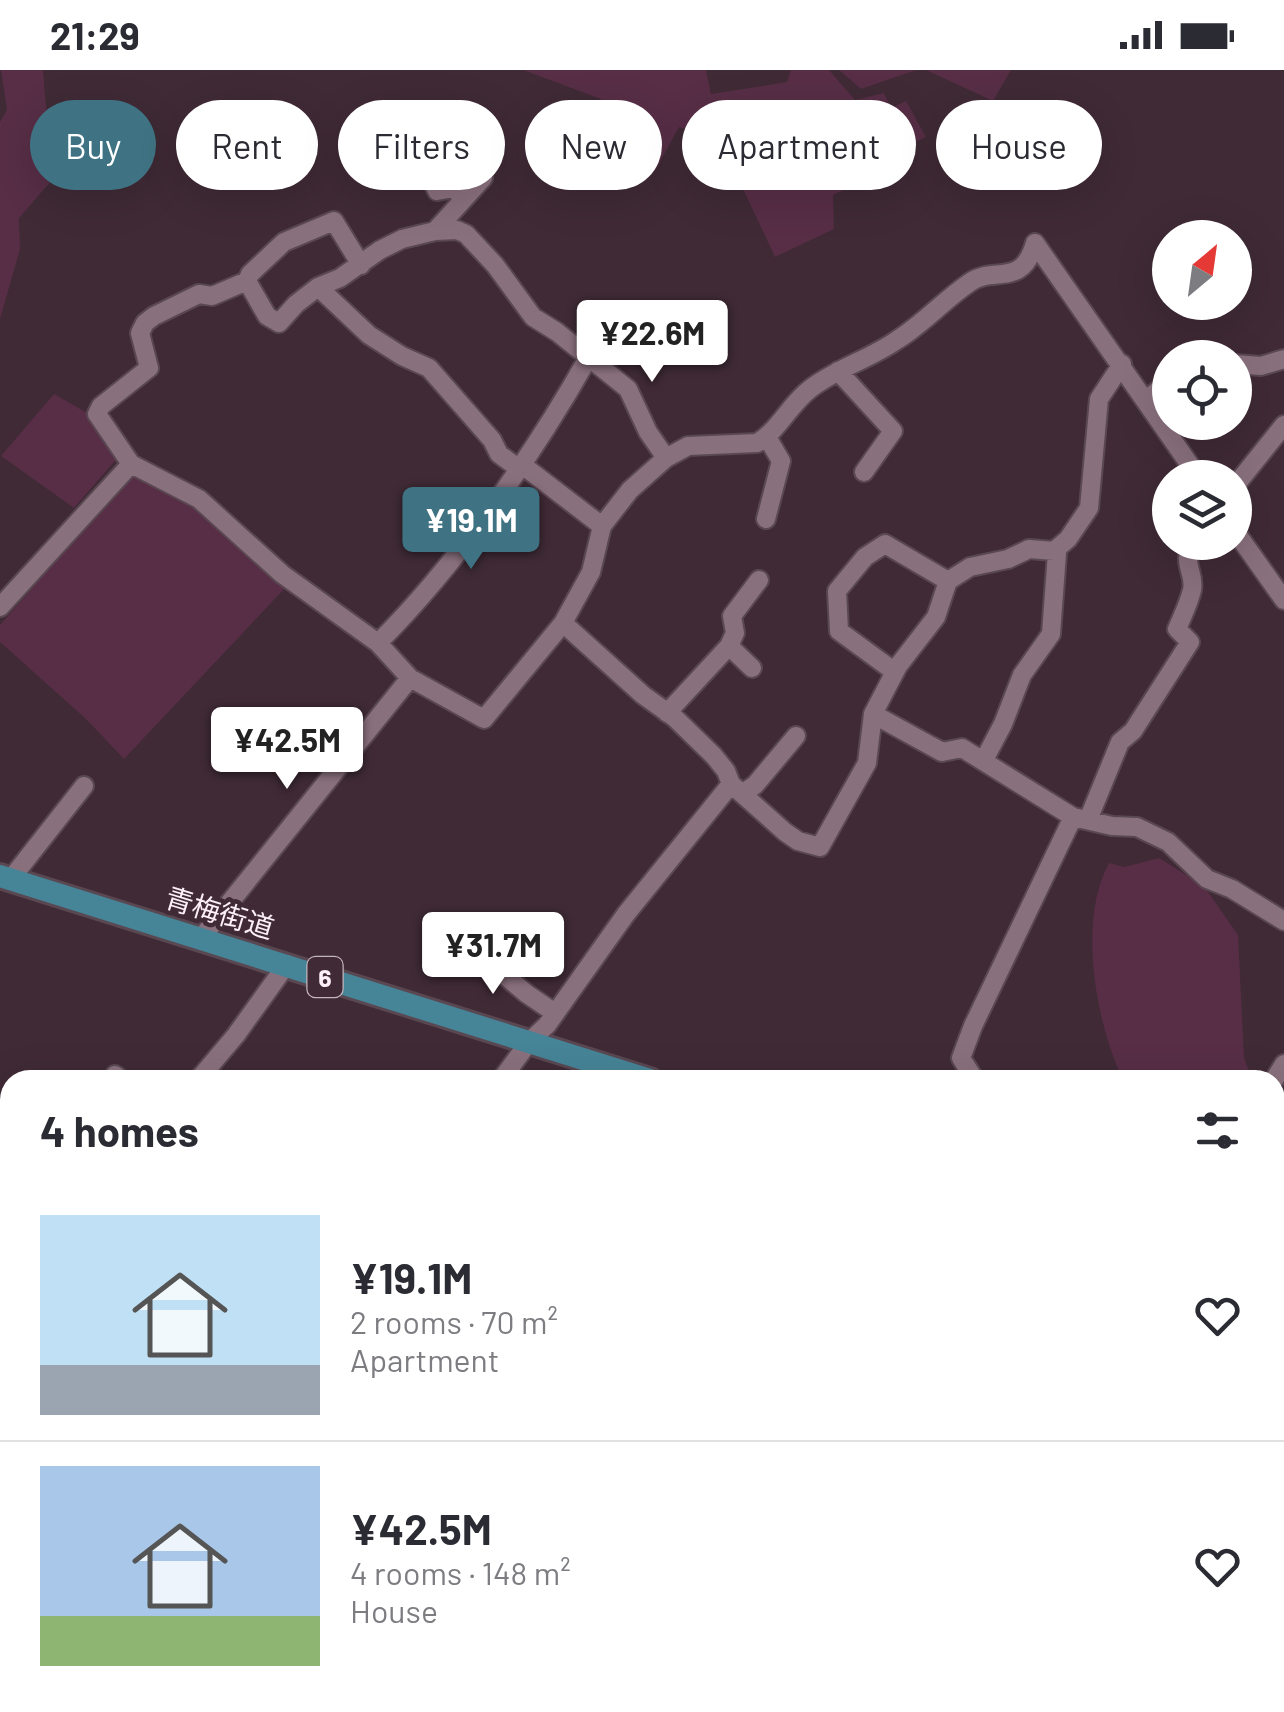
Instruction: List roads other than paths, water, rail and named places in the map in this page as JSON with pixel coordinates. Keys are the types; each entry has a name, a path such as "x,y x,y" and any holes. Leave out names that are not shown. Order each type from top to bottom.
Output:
{"main road":[{"name":"青梅街道","path":"5,878 618,1070"}],"street":[{"path":"455,190 463,197"},
{"path":"434,231 470,190"},
{"path":"362,264 334,222 284,242 247,281 212,296 199,294 144,323 140,333 149,368 101,406 97,414 131,464 198,498 282,574 378,643 410,678 484,718 563,623 592,572 602,526 623,497 666,458 688,446 749,444 767,438 808,390 899,339 976,277 995,277 1018,270 1032,253 1034,243 1188,460"},
{"path":"247,281 267,316 279,324 318,287 340,278 402,239 457,230 466,234 495,265 533,317 628,389 648,432 666,458"},
{"path":"318,287 369,335 428,368 500,454 602,526"},
{"path":"378,643 456,552 520,466 564,402 588,358"},
{"path":"1252,365 1284,359"},
{"path":"563,623 714,756 737,789 785,832 820,848 867,764 874,714 895,672 936,618 948,581 970,566 1008,559 1029,549 1054,551 1068,539 1089,508 1099,399 1122,364"},
{"path":"838,370 893,431 864,472"},
{"path":"1146,400 1152,395"},
{"path":"1252,465 1284,425"},
{"path":"766,519 781,461 767,438"},
{"path":"0,607 131,464"},
{"path":"895,672 839,631 837,590 865,557 884,544 948,581"},
{"path":"984,760 1022,675 1051,634 1057,553 1054,551"},
{"path":"1252,554 1284,600"},
{"path":"968,1070 961,1058 973,1026 1080,819 1120,742 1132,731 1190,642 1177,629 1194,585 1188,560"},
{"path":"667,713 728,646 735,633 732,616 759,580"},
{"path":"728,646 752,668"},
{"path":"202,937 410,678"},
{"path":"874,714 942,752 962,748 1080,819 1137,827 1168,842 1207,878 1284,920"},
{"path":"508,1070 626,914 737,789 754,785 796,736"},
{"path":"5,878 84,786"},
{"path":"462,940 555,1013"},
{"path":"206,1070 286,964"}]}
